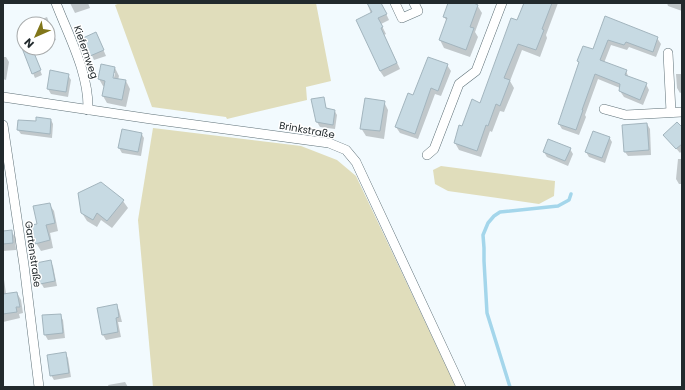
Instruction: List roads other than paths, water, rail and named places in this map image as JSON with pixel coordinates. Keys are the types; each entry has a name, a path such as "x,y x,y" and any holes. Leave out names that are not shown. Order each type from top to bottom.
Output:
{"street":[{"name":"Kiefernweg","path":"56,3 84,74 88,98 88,110"},
{"path":"395,3 402,18 418,11 414,3"},
{"path":"428,155 434,148 460,84 476,71 502,5 492,3"},
{"path":"668,53 671,112"},
{"name":"Brinkstraße","path":"3,97 329,144 346,150 356,162 462,387"},
{"path":"604,109 626,115 682,112"},
{"name":"Gartenstraße","path":"3,125 24,266 39,387"}],"waterway":[{"path":"510,387 487,313 483,235 488,223 500,212 558,206 569,200 571,194"}]}
